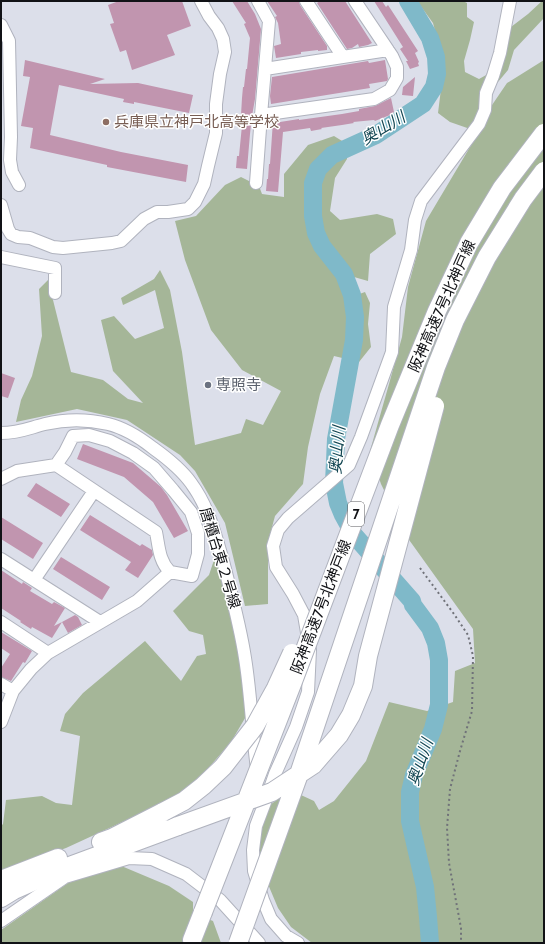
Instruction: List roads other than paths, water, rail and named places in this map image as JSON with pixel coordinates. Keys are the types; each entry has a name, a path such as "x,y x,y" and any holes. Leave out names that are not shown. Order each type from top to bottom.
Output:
{"highway":[{"name":"阪神高速7号北神戸線","path":"192,940 295,677 390,425 437,311 469,244 502,188 544,133"},
{"name":"阪神高速7号北神戸線","path":"238,943 301,767 405,463 436,367 455,320 487,257 523,199 544,171"},
{"path":"1,898 14,890 59,870 272,792 313,765 339,735 352,715 363,686 368,656 435,407 436,367"},
{"path":"1,880 112,838 184,801 223,767 255,726 276,688 375,465"}],"street":[{"path":"1,205 8,229 11,234 18,237 30,238 53,247 63,248 121,241 144,219 157,212 188,209 195,202 204,184 216,133 216,104 225,52 223,39 201,1"},
{"path":"256,183 268,21 258,1"},
{"path":"306,1 343,57"},
{"path":"261,115 374,99 390,90 397,78 397,67 392,56 355,1"},
{"path":"298,943 286,936 271,919 254,871 253,850 256,826 275,774 296,727 308,692 310,650 304,615 276,566 273,546 278,530 288,518 344,470 348,465 361,437 392,352 394,307 411,250 415,220 421,201 479,124 485,110 486,93 500,53 510,1"},
{"path":"1,25 9,41 10,160 12,172 19,185"},
{"path":"265,69 388,50"},
{"path":"1,257 55,268 55,293"},
{"name":"唐櫃台東２号線","path":"1,433 11,433 66,420 80,420 108,424 126,430 139,437 179,469 191,482 202,500 213,527 236,609 246,659 258,781 267,797"},
{"path":"1,480 17,471 56,466 156,532 162,562 165,567 170,572 192,576 198,554 198,533 191,512 154,468 133,453 110,441 89,435 74,436 56,466"},
{"path":"34,580 94,490"},
{"path":"1,559 100,622"},
{"path":"1,722 13,691 31,669 48,652 137,600 170,572"},
{"path":"1,622 48,652"},
{"path":"1,684 13,691"},
{"path":"1,921 65,877 130,858 152,859 186,874 220,900 258,943"}],"waterway":[{"name":"奥山川","path":"408,1 430,38 436,57 437,74 434,87 423,104 376,135 332,155 318,169 313,183 313,216 316,233 322,246 344,274 352,295 355,317 354,340 336,439 334,483 338,503 354,535 412,601 413,605 430,628 436,643 439,660 439,705 433,729 414,775 410,792 410,821 425,887 430,943"}],"place":[{"name":"兵庫県立神戸北高等学校","path":"106,122"},
{"name":"専照寺","path":"208,385"}]}
